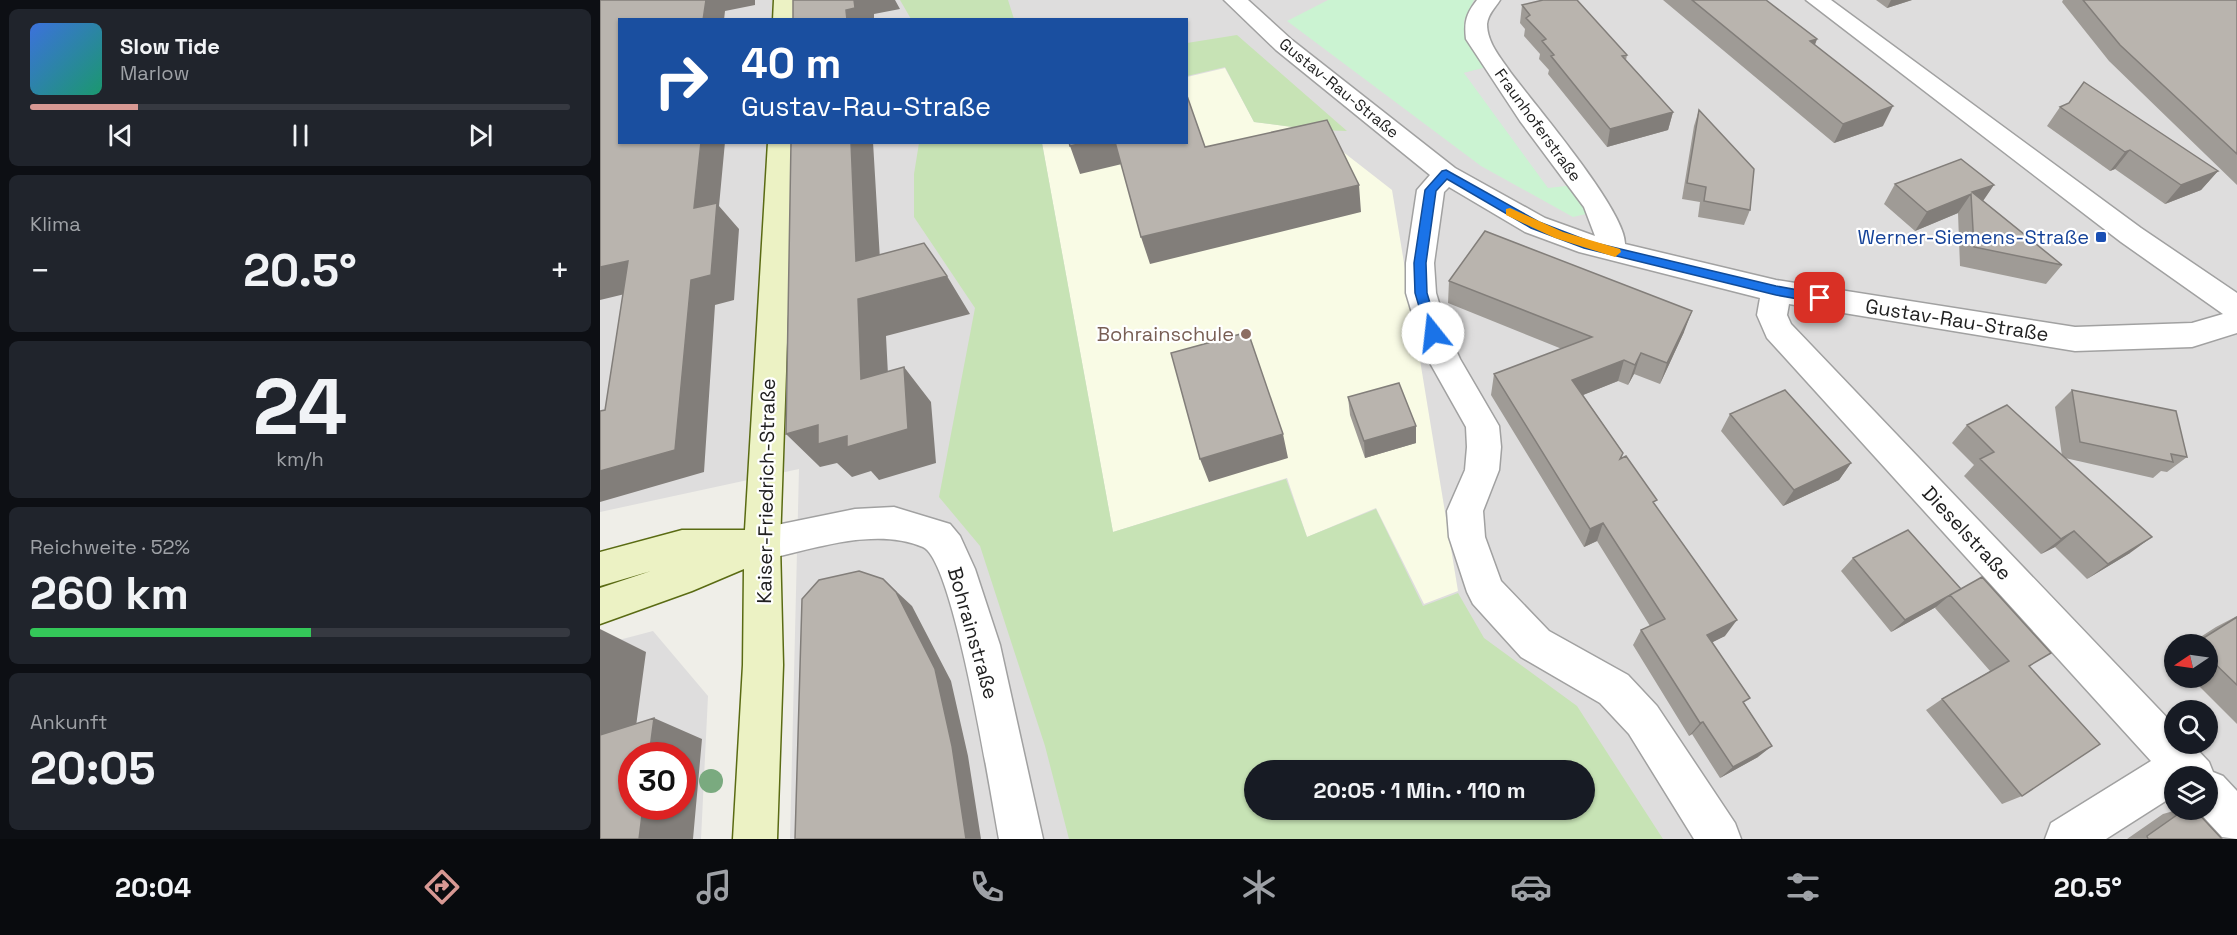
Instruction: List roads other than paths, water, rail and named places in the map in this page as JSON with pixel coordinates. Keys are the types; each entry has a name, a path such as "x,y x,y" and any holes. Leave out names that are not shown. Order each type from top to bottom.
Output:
{"street":[{"path":"784,18 785,0"},
{"name":"Gustav-Rau-Straße","path":"1235,0 1284,45 1446,174 1499,207 1535,225 1609,251 1776,291 2075,339 2192,335 2237,321"},
{"name":"Fraunhoferstraße","path":"1490,0 1478,14 1476,24 1478,39 1529,114 1597,204 1612,241 1609,251"},
{"path":"1817,0 2131,235 2237,308"},
{"name":"Kaiser-Friedrich-Straße","path":"755,839 763,665 762,544 781,144"},
{"path":"1446,174 1431,190 1420,263 1421,293 1433,333 1446,363 1482,426 1484,447 1482,470 1466,510 1467,537 1486,592 1535,644 1614,689 1643,720 1719,839"},
{"name":"Dieselstraße","path":"1776,291 1772,315 1778,330 2184,766"},
{"name":"Bohrainstraße","path":"762,544 865,525 894,523 937,535 947,548 962,581 981,645 1021,839"},
{"path":"600,569 682,546 762,544"},
{"path":"600,606 679,579 762,544"},
{"path":"2067,839 2164,793"},
{"name":"Dieselstraße","path":"2218,802 2237,822"}],"place":[{"name":"Werner-Siemens-Straße","path":"2101,237"},
{"name":"Bohrainschule","path":"1246,334"}]}
